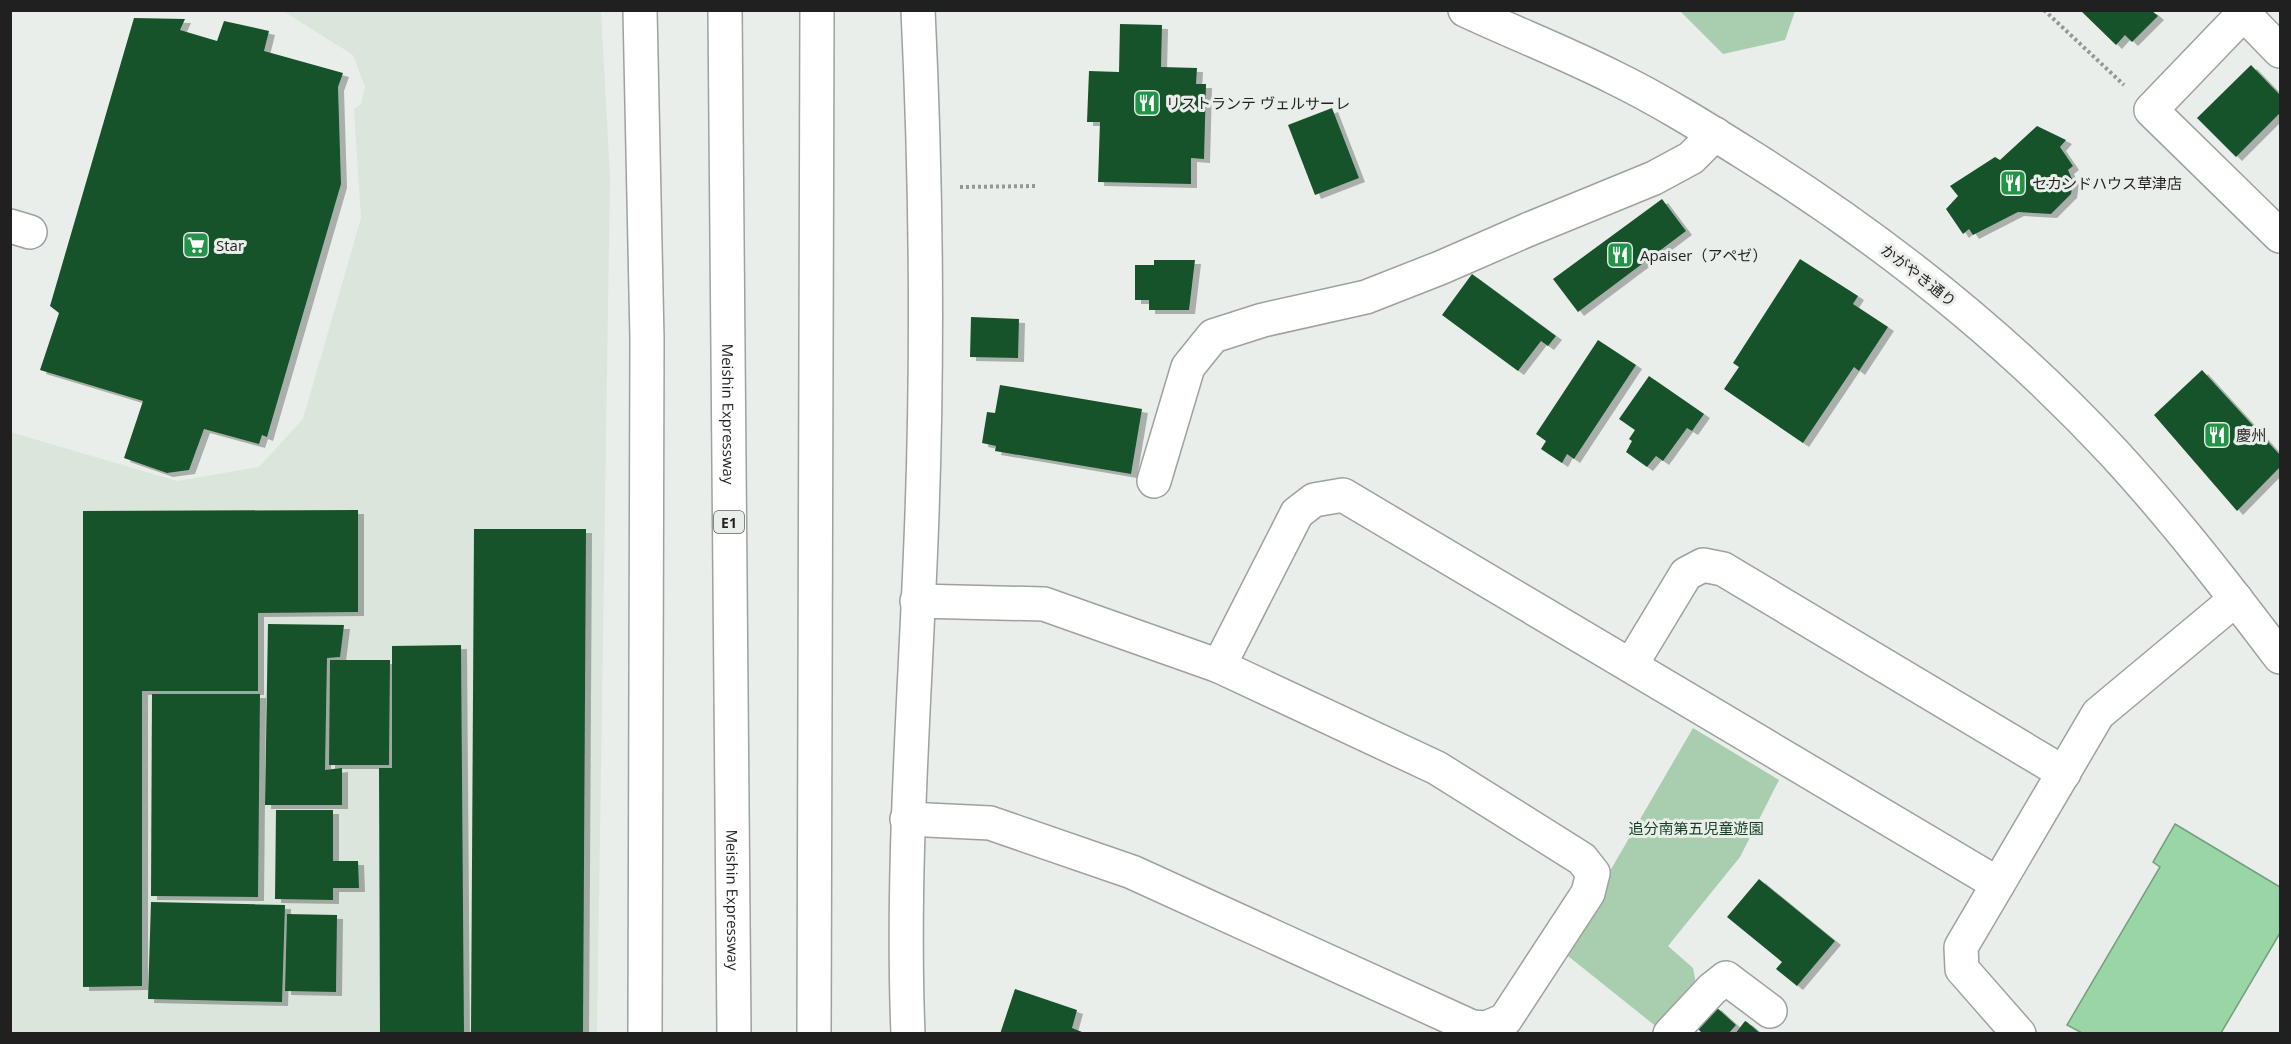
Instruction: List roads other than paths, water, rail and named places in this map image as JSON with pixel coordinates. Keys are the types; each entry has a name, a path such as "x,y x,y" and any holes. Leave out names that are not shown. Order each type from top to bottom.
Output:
{"main road":[{"path":"640,10 647,339 645,1034"},
{"name":"Meishin Expressway","path":"725,10 734,1034"},
{"path":"814,1034 817,10"},
{"path":"908,1034 904,948 907,819 922,502 924,187 918,10"},
{"name":"かがやき通り","path":"1465,10 1615,78 1715,134 1799,187 1877,242 1961,308 2024,363 2113,452 2181,531 2280,657"},
{"path":"2280,51 2244,12 2151,110 2280,236"},
{"path":"1154,482 1188,367 1213,336 1263,320 1366,297 1440,268 1654,178 1691,158 1715,134"},
{"path":"1219,666 1297,513 1314,500 1343,495 1998,884"},
{"path":"1631,665 1686,574 1703,566 1723,569 2064,773"},
{"path":"2019,1034 1962,969 1961,947 2098,714 2236,599"},
{"path":"907,819 990,823 1132,872 1472,1028 1486,1028 1504,1020 1588,893 1593,873 1582,859 1437,768 1219,666 1044,604 917,601"},
{"path":"1670,1034 1712,989 1726,978 1770,1011"}],"place":[{"name":"リストランテ ヴェルサーレ","path":"1147,103"},
{"name":"セカンドハウス草津店","path":"2013,183"},
{"name":"Star","path":"196,245"},
{"name":"Apaiser（アペゼ）","path":"1620,255"},
{"name":"慶州","path":"2217,435"}],"park label":[{"name":"追分南第五児童遊園","path":"1696,828"}]}
